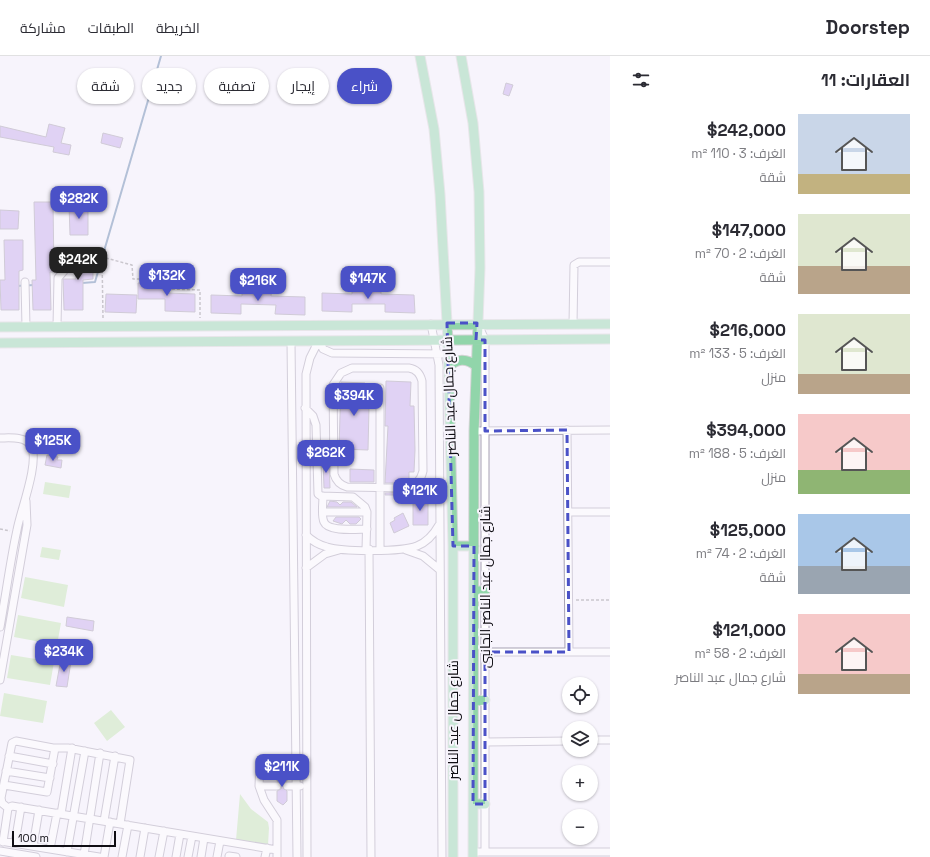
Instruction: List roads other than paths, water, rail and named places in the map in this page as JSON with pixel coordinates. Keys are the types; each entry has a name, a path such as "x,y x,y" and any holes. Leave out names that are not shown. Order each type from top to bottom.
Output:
{"main road":[{"name":"شارع جمال عبد الناصر","path":"420,56 434,129 440,194 448,341 453,546 453,857"},
{"name":"شارع جمال عبد الناصر","path":"461,56 473,123 479,192 480,268 477,323 481,340 476,366 474,431 473,855"},
{"path":"0,327 447,323 610,324"},
{"path":"0,343 610,339"},
{"path":"448,368 460,360 467,361 476,366"},
{"path":"453,546 474,546"},
{"path":"474,591 485,591"},
{"path":"474,701 485,700"},
{"path":"473,804 485,804"}],"street":[{"path":"57,326 58,278 64,271 64,253"},
{"path":"573,324 574,265 579,262 610,262"},
{"path":"25,282 26,327"},
{"path":"431,324 439,365 442,857"},
{"name":"شارع جمال عبد الناصر الجانبى","path":"481,340 485,431 485,852"},
{"path":"291,342 297,857"},
{"path":"319,342 323,349 329,353 448,354"},
{"path":"307,857 305,408 306,370 319,342"},
{"path":"360,353 360,368"},
{"path":"360,368 409,368 419,373 422,381 422,475 418,482 409,487 380,488 344,487 336,480 334,474 333,385 338,375 344,370 360,368"},
{"path":"380,388 380,549"},
{"path":"305,408 311,413 316,423 317,493 319,496 353,497 365,507 367,512 371,857"},
{"path":"567,430 569,652"},
{"path":"474,431 610,430"},
{"path":"0,438 21,439 32,447 33,456 26,500 16,532 0,626"},
{"path":"305,464 317,464"},
{"path":"323,496 323,521 330,528 367,528"},
{"path":"0,680 27,525 26,500"},
{"path":"323,512 367,512"},
{"path":"568,512 610,512"},
{"path":"306,535 321,545 340,549 402,549 418,546 425,542 431,537 440,523"},
{"path":"306,568 325,554 340,549"},
{"path":"402,549 423,556 440,570"},
{"path":"485,652 610,652"},
{"path":"485,742 562,740"},
{"path":"598,740 610,740"},
{"path":"8,808 4,806 1,801 11,745 14,741 55,748 72,748 129,758 131,762 122,857"},
{"path":"4,785 46,792 48,790 55,748"},
{"path":"50,849 59,814 72,748"},
{"path":"67,852 85,751"},
{"path":"84,855 100,753"},
{"path":"9,756 53,764"},
{"path":"104,857 115,756"},
{"path":"260,760 259,786 264,800 277,820 277,854"},
{"path":"6,771 50,778"},
{"path":"259,786 277,786"},
{"path":"287,786 306,786"},
{"path":"8,808 12,806 21,807 267,848 277,854"},
{"path":"15,843 21,807"},
{"path":"8,808 1,841 99,857"},
{"path":"33,846 39,810"},
{"path":"140,857 145,828"},
{"path":"160,857 164,831"},
{"path":"176,857 180,834"},
{"path":"188,857 192,836"},
{"path":"201,857 204,838"},
{"path":"218,857 220,841"},
{"path":"265,857 267,848"},
{"path":"0,851 36,857"},
{"path":"473,855 485,852 610,852"}],"waterway":[{"path":"82,283 95,282 161,56"},
{"path":"16,286 34,285"}]}
